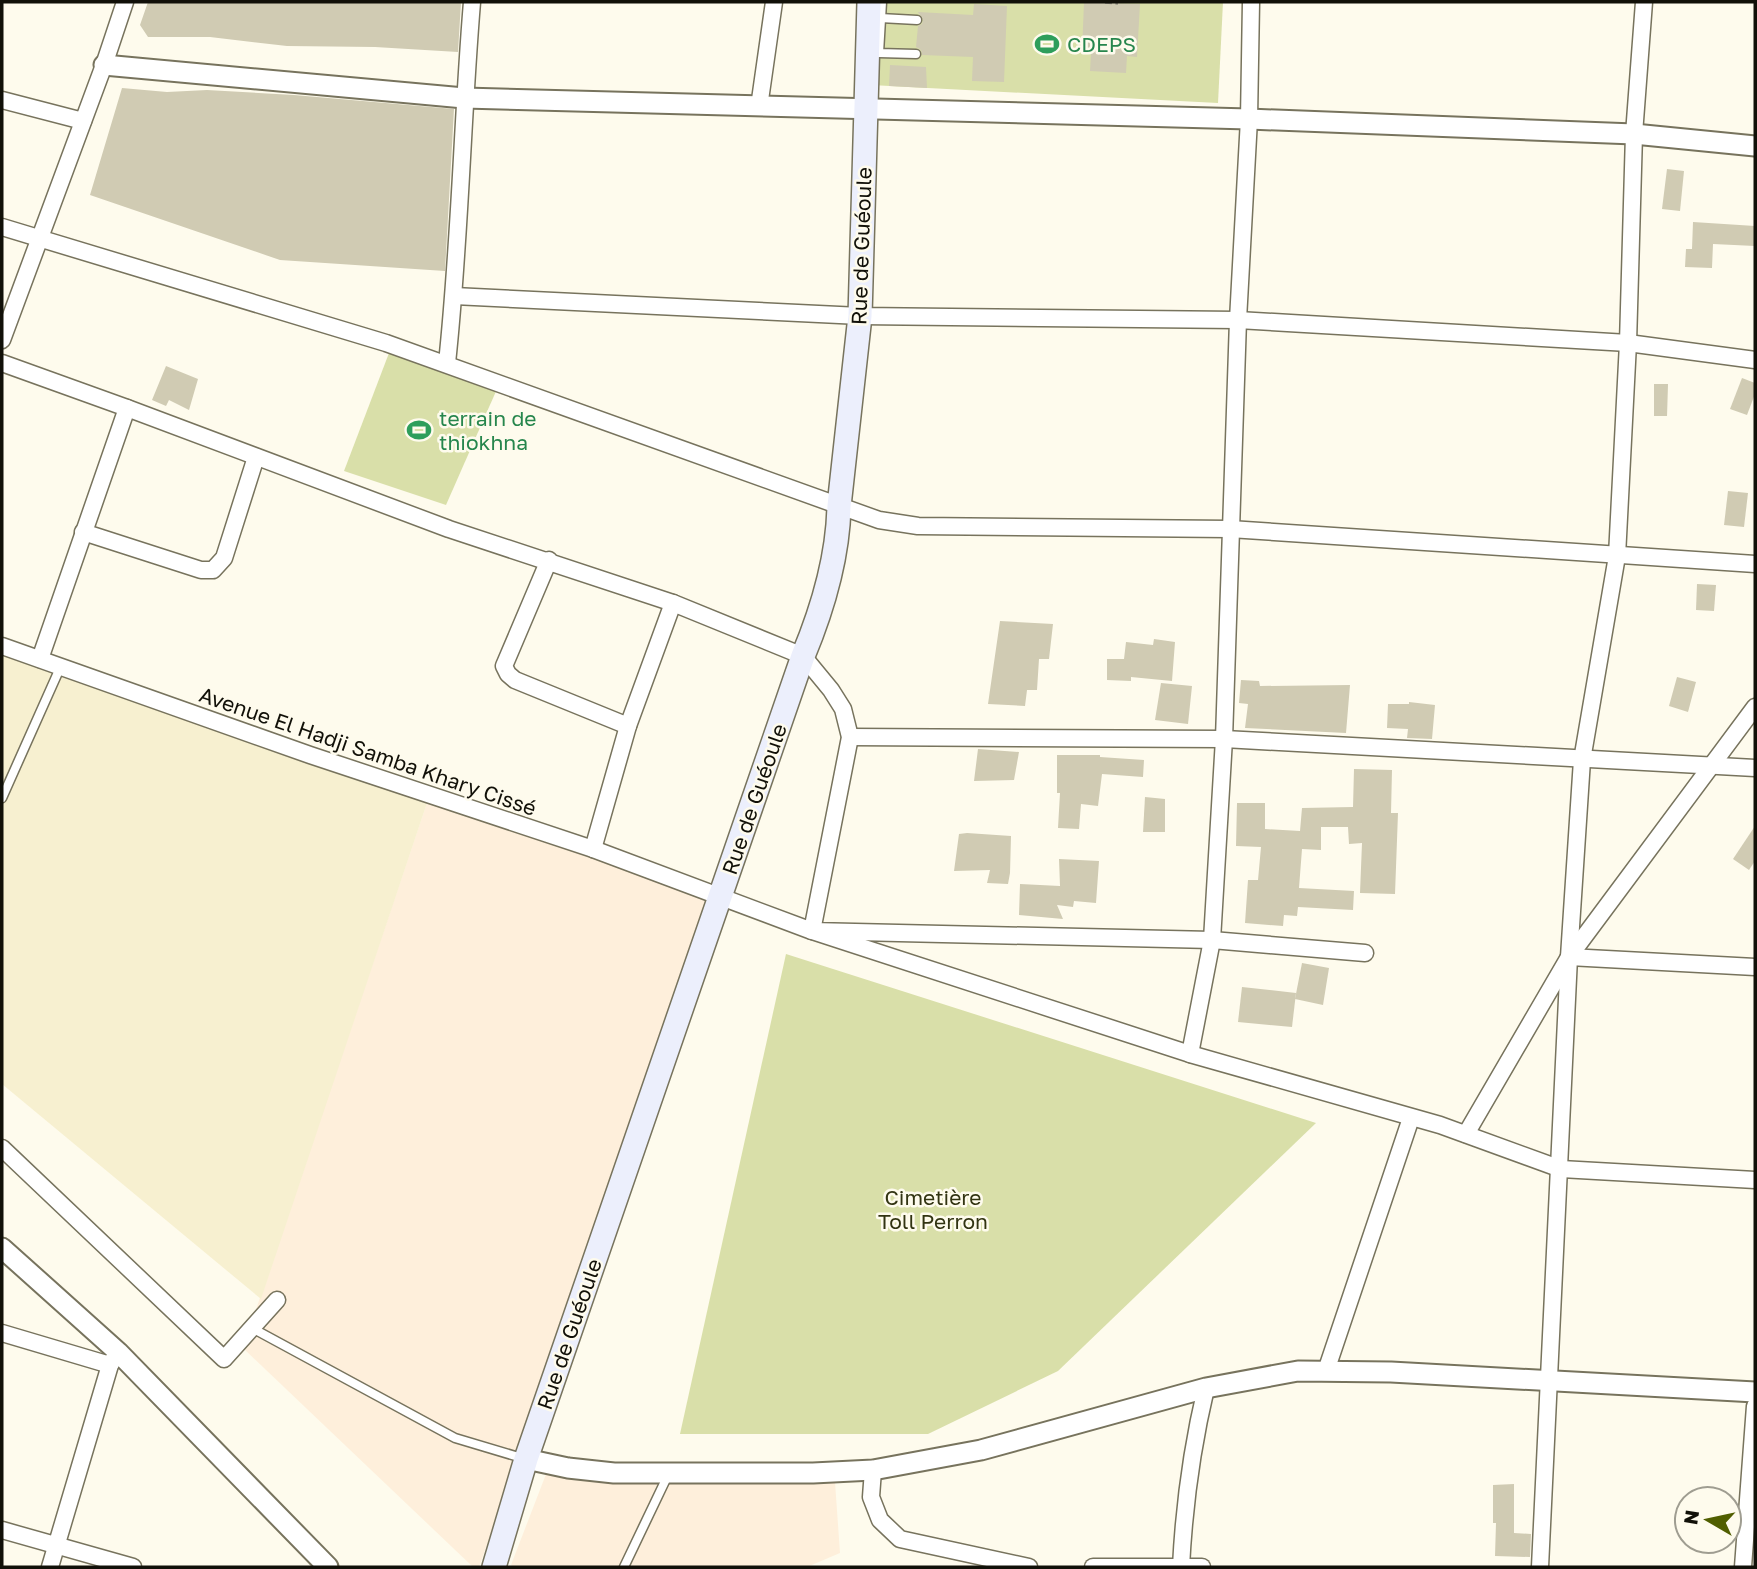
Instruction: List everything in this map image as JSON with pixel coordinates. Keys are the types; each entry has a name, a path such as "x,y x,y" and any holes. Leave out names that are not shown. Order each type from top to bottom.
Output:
{"main road":[{"name":"Rue de Guéoule","path":"494,1567 526,1459 803,656 820,616 838,533 860,316 866,110 874,22"}],"street":[{"path":"2,340 125,2"},
{"path":"447,363 454,296 464,98 472,2"},
{"path":"759,107 774,2"},
{"path":"1189,1054 1212,940 1224,738 1238,320 1250,119 1251,2"},
{"path":"1540,1567 1569,957 1582,760 1617,556 1628,343 1634,134 1644,2"},
{"path":"104,65 464,98 1250,119 1634,134 1755,146"},
{"path":"2,100 83,121"},
{"path":"2,228 447,363 879,520 918,526 1230,529 1755,564"},
{"path":"454,296 860,316 1238,320 1628,343 1755,360"},
{"path":"2,363 450,529 673,603 803,656 843,709 850,737 812,931 1212,940 1365,953"},
{"path":"40,659 127,408"},
{"path":"83,531 201,570 213,570 224,558 256,457"},
{"path":"549,560 504,666 515,680 628,726"},
{"path":"593,849 628,726 673,603"},
{"name":"Avenue El Hadji Samba Khary Cissé","path":"2,646 323,760 593,849 812,931 1189,1054 1466,1134 1561,1169 1755,1180"},
{"path":"1466,1134 1569,957 1755,707"},
{"path":"850,737 1224,738 1755,768"},
{"path":"1569,957 1755,967"},
{"path":"1326,1370 1411,1118"},
{"path":"2,1148 224,1359 277,1300"},
{"path":"2,1248 328,1567"},
{"path":"2,1333 114,1358"},
{"path":"50,1567 114,1358"},
{"path":"526,1459 568,1468 614,1473 873,1470 981,1450 1206,1388 1298,1371 1550,1380 1755,1392"},
{"path":"1181,1567 1186,1496 1206,1388"},
{"path":"1744,1567 1755,1406"},
{"path":"873,1470 871,1497 880,1520 900,1539 1029,1567"},
{"path":"2,1530 133,1567"},
{"path":"1093,1567 1202,1567"}],"lane":[{"path":"882,2 874,22 879,53 916,54"},
{"path":"874,22 917,20"},
{"path":"2,798 60,668"},
{"path":"252,1328 455,1438 526,1459"},
{"path":"624,1567 669,1474"}],"path":[{"path":"1105,2 1118,3"}],"shaded area":[{"path":"2,637 430,794 261,1299 2,1084"},
{"path":"430,794 719,890 479,1567 473,1567 243,1348"},
{"path":"548,1469 621,1480 686,1484 835,1482 840,1553 807,1567 513,1567 511,1565"}],"green space":[{"name":"CDEPS","path":"876,2 1223,2 1218,103 871,85"},
{"name":"terrain de thiokhna","path":"389,353 497,389 446,505 344,471"},
{"name":"Cimetière Toll Perron","path":"786,954 1316,1123 1058,1371 928,1434 680,1434"}],"building":[{"path":"148,2 461,2 458,52 287,46 210,37 148,37 140,25"},
{"path":"1084,2 1140,4 1137,57 1127,56 1126,73 1090,71 1091,53 1082,52"},
{"path":"974,4 1007,6 1004,82 972,81 973,57 922,55 921,50 916,47 918,26 923,20 918,12 973,15"},
{"path":"890,65 926,67 927,88 889,86"},
{"path":"122,88 167,92 207,90 294,95 454,109 445,271 280,260 90,195"},
{"path":"1667,169 1684,171 1680,211 1662,209"},
{"path":"1693,222 1755,226 1755,246 1713,244 1712,268 1685,267 1686,249 1692,249"},
{"path":"166,366 198,379 189,410 169,400 166,406 152,400"},
{"path":"1742,378 1755,383 1755,394 1747,415 1730,409"},
{"path":"1654,384 1668,384 1667,416 1654,416"},
{"path":"1728,491 1748,493 1744,527 1724,525"},
{"path":"1697,584 1716,585 1714,611 1696,610"},
{"path":"1000,621 1053,624 1049,659 1039,659 1037,690 1027,690 1025,706 988,704"},
{"path":"1154,639 1175,642 1172,681 1131,677 1131,681 1107,680 1107,659 1124,659 1126,642 1153,645"},
{"path":"1677,677 1696,682 1688,712 1669,706"},
{"path":"1241,680 1259,681 1260,686 1350,685 1346,733 1245,728 1248,704 1239,703"},
{"path":"1161,683 1192,686 1188,724 1155,720"},
{"path":"1409,702 1435,705 1432,739 1407,738 1408,729 1387,728 1388,704"},
{"path":"978,749 1019,752 1014,780 974,781"},
{"path":"1057,755 1100,755 1144,760 1143,777 1102,774 1098,806 1081,804 1079,829 1058,828 1060,793 1057,793"},
{"path":"1354,769 1392,770 1391,813 1398,813 1395,894 1360,893 1362,843 1349,844 1348,827 1321,827 1321,850 1302,849 1299,888 1354,891 1353,910 1298,907 1297,916 1284,915 1283,926 1245,923 1248,880 1258,880 1261,847 1236,846 1237,803 1265,803 1265,829 1300,831 1302,808 1353,807"},
{"path":"1145,797 1165,799 1165,832 1143,832"},
{"path":"1755,826 1755,861 1749,870 1733,859"},
{"path":"959,834 1011,836 1008,884 987,883 990,870 954,871"},
{"path":"1059,859 1099,861 1096,903 1074,901 1073,907 1057,905 1063,919 1019,915 1020,884 1060,886"},
{"path":"1302,963 1329,968 1323,1005 1295,999"},
{"path":"1242,987 1296,993 1292,1027 1238,1022"},
{"path":"1514,1484 1514,1533 1531,1534 1530,1557 1495,1556 1493,1485"}],"place":[{"name":"CDEPS","path":"1047,44"},
{"name":"terrain de thiokhna","path":"419,430"}]}
